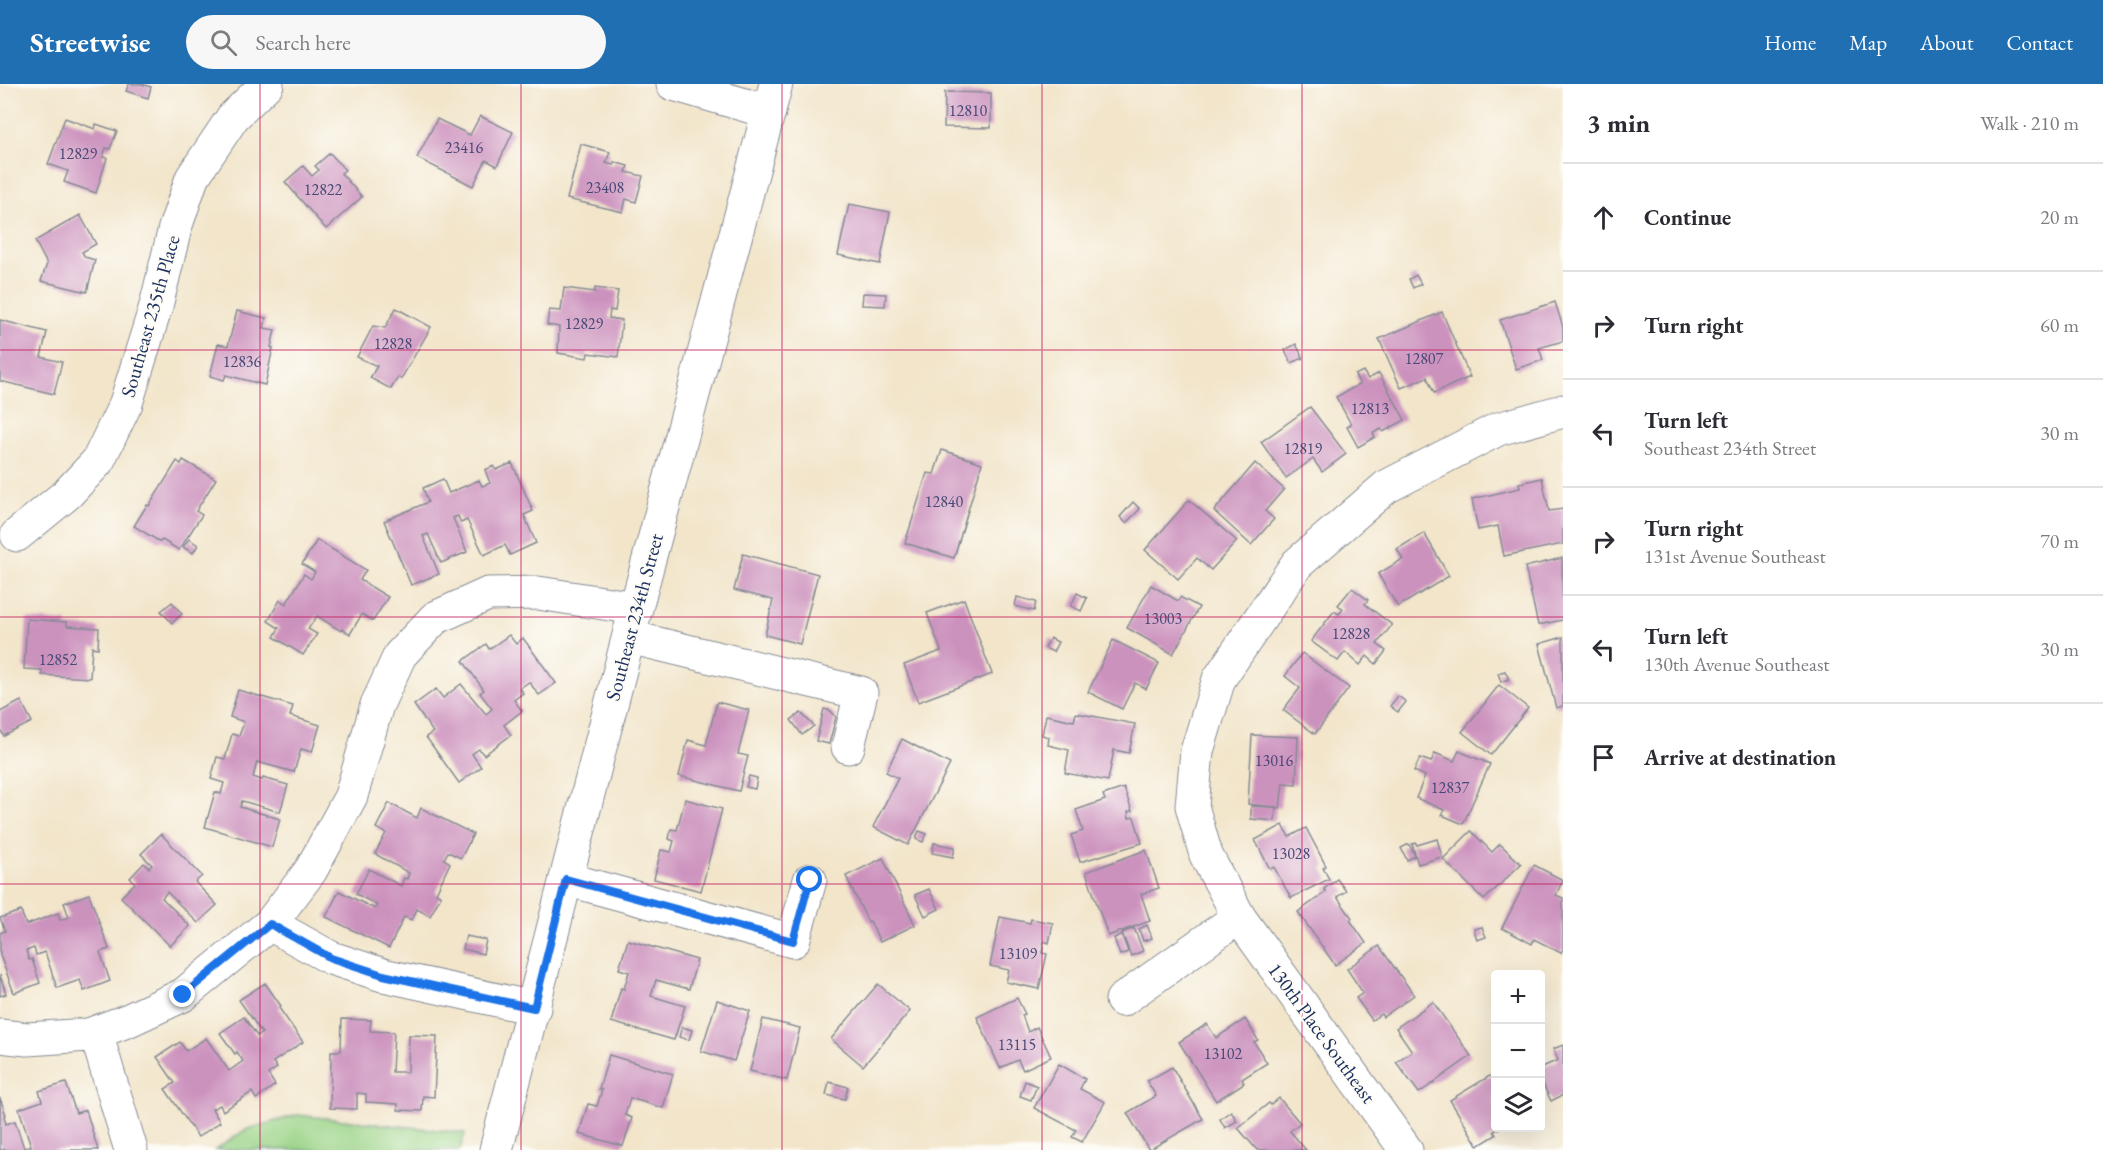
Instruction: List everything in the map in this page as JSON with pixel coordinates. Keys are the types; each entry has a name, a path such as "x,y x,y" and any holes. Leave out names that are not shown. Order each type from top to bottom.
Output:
{"street":[{"name":"Southeast 235th Place","path":"17,535 67,494 98,461 126,403 156,306 175,228 192,178 233,117 267,84"},
{"path":"673,84 773,98"},
{"name":"Southeast 234th Street","path":"496,1150 632,622 773,98"},
{"name":"130th Place Southeast","path":"1406,1150 1239,917 1206,855 1192,806 1197,751 1219,679 1297,564 1386,487 1498,429 1563,411"},
{"path":"0,1036 27,1039 96,1033 129,1020 183,995 270,924 311,870 351,796 377,705 400,656 435,618 488,594 538,593 861,693 848,747"},
{"path":"566,879 793,941 810,880"},
{"path":"1122,1000 1239,917"},
{"path":"270,924 331,958 383,975 534,1008"},
{"path":"96,1033 131,1150"}],"green space":[{"path":"297,1115 465,1133 460,1150 215,1150 245,1130"}],"building":[{"path":"129,84 151,87 148,98 126,91"},
{"path":"945,92 991,93 991,128 944,127"},
{"path":"480,116 513,132 497,166 486,160 473,186 417,158 437,119 470,135"},
{"path":"65,118 95,129 96,124 117,131 110,149 106,148 103,157 107,158 96,193 64,182 68,171 48,164"},
{"path":"581,144 610,152 606,163 613,165 614,162 628,166 626,172 643,176 636,202 626,199 623,212 567,199"},
{"path":"330,153 345,170 341,173 362,197 326,229 285,182 303,166 312,176 319,170 315,166"},
{"path":"849,204 890,212 880,264 838,255"},
{"path":"80,215 96,244 82,252 85,257 95,260 87,292 41,281 47,264 35,241"},
{"path":"1416,275 1421,284 1413,288 1409,279"},
{"path":"564,288 595,292 595,288 618,291 615,311 610,310 609,318 622,320 618,357 588,353 587,358 558,353 559,327 547,325 549,310 561,311"},
{"path":"863,293 886,294 885,306 862,305"},
{"path":"1555,302 1563,327 1563,341 1539,348 1543,360 1516,369 1500,320"},
{"path":"396,308 431,327 401,379 398,377 391,389 370,378 377,366 357,357 373,326 385,328"},
{"path":"237,311 266,318 264,328 275,330 265,385 226,375 224,380 210,376 218,344 228,346"},
{"path":"1442,312 1470,377 1434,393 1427,377 1401,388 1379,339"},
{"path":"0,320 47,332 41,357 62,362 54,394 0,381"},
{"path":"1296,344 1303,358 1291,363 1285,350"},
{"path":"1363,371 1368,379 1379,373 1405,420 1383,432 1381,429 1373,433 1375,437 1358,447 1347,427 1351,424 1336,397 1360,384 1355,375"},
{"path":"1310,407 1346,454 1322,472 1313,459 1286,478 1261,442"},
{"path":"942,450 982,463 954,558 905,543 927,473 934,474"},
{"path":"183,460 216,479 196,511 202,515 179,550 162,540 160,542 134,526 177,461 181,464"},
{"path":"512,463 533,511 524,515 536,543 510,555 505,545 484,555 467,520 461,523 458,516 453,518 467,552 441,563 428,534 423,536 439,574 411,585 384,521 428,502 423,488 443,479 449,493 479,480 482,486 490,483 485,470 494,466 496,470"},
{"path":"1255,463 1284,489 1265,511 1274,519 1251,545 1214,511"},
{"path":"1542,478 1549,511 1563,509 1563,544 1504,556 1498,526 1478,530 1472,499 1520,488 1519,483"},
{"path":"1189,500 1237,541 1211,570 1197,558 1178,579 1145,550"},
{"path":"1133,502 1140,509 1126,523 1120,517"},
{"path":"1424,533 1449,576 1398,607 1378,574 1403,559 1397,549"},
{"path":"189,539 198,545 193,553 183,547"},
{"path":"317,540 366,570 360,580 388,597 373,621 362,614 350,634 317,616 308,629 317,634 303,655 274,637 279,628 268,621 280,600 286,604 304,574 311,579 315,572 302,564"},
{"path":"743,554 818,574 800,644 765,635 773,600 734,590"},
{"path":"1562,558 1563,620 1538,625 1525,567"},
{"path":"1151,585 1178,601 1180,597 1199,607 1173,654 1127,628"},
{"path":"1352,588 1368,600 1365,604 1392,625 1377,644 1386,651 1376,664 1367,656 1360,665 1345,652 1338,661 1311,641 1334,611 1339,614 1343,609 1338,605"},
{"path":"1077,593 1087,598 1081,611 1071,606"},
{"path":"1017,597 1036,602 1034,611 1015,606"},
{"path":"964,599 992,674 918,702 904,665 941,651 927,613"},
{"path":"172,602 182,614 172,623 161,611"},
{"path":"27,619 67,622 67,626 99,628 98,648 92,647 90,678 42,675 42,670 24,669"},
{"path":"509,635 516,644 523,638 556,683 539,695 529,682 520,688 523,693 514,700 522,711 504,725 511,735 484,755 479,749 472,754 481,767 459,783 426,737 433,732 414,705 436,689 443,698 461,684 486,714 492,709 480,693 484,690 463,661 486,644 489,649"},
{"path":"1563,637 1563,706 1556,708 1539,644"},
{"path":"1050,638 1058,642 1053,652 1045,648"},
{"path":"1113,640 1159,663 1146,689 1135,683 1122,709 1088,692"},
{"path":"1302,653 1349,688 1315,734 1283,710 1300,688 1285,676"},
{"path":"1505,671 1509,679 1501,682 1498,673"},
{"path":"1499,685 1528,708 1491,755 1462,732"},
{"path":"238,690 293,706 290,716 320,725 312,752 301,749 294,772 257,762 253,777 288,785 280,812 242,801 240,807 280,819 272,847 205,827 215,792 221,794 224,783 211,779 217,757 225,759 232,734 239,736 244,722 230,717"},
{"path":"1398,696 1406,702 1398,712 1390,706"},
{"path":"21,701 32,722 4,736 0,729 0,712"},
{"path":"717,702 749,710 738,754 748,756 739,791 679,776 688,740 706,745"},
{"path":"824,709 831,711 836,717 829,744 816,741"},
{"path":"801,713 814,726 802,735 791,720"},
{"path":"1076,713 1135,724 1129,753 1114,750 1108,781 1065,773 1069,750 1048,745 1049,737 1042,735 1046,715 1074,721"},
{"path":"1252,735 1298,737 1296,784 1283,783 1280,808 1248,804"},
{"path":"902,739 950,764 908,845 873,827 898,778 886,772"},
{"path":"1459,751 1490,764 1463,824 1442,815 1444,810 1416,798 1425,776 1414,771 1420,758 1431,762 1435,753 1454,761"},
{"path":"749,776 757,778 755,789 746,787"},
{"path":"1124,788 1132,811 1128,812 1129,818 1134,817 1142,843 1080,862 1071,835 1083,831 1076,810 1105,800 1103,795"},
{"path":"685,799 722,809 701,891 654,879 661,850 671,852 674,841 669,839 671,829 677,830"},
{"path":"389,803 417,818 421,808 473,834 461,858 448,852 444,859 450,863 436,893 441,896 430,916 417,909 412,920 404,917 389,948 326,917 339,891 375,909 377,905 356,894 369,869 401,886 404,878 407,879 409,873 375,854 386,833 376,828"},
{"path":"1251,806 1276,807 1275,821 1251,819"},
{"path":"1283,825 1289,837 1306,828 1326,866 1323,868 1329,879 1291,898 1274,867 1270,869 1255,840"},
{"path":"919,831 927,834 923,842 916,839"},
{"path":"1471,831 1492,852 1500,844 1521,864 1484,900 1443,859"},
{"path":"161,834 202,876 195,882 217,905 198,923 167,892 162,898 190,926 170,946 121,897 135,883 130,878 144,863 149,868 152,865 141,854"},
{"path":"1437,839 1442,857 1418,864 1412,844 1417,845"},
{"path":"934,843 955,847 953,857 932,853"},
{"path":"1409,844 1415,856 1407,860 1401,848"},
{"path":"1146,850 1159,888 1141,894 1150,921 1108,936 1086,872"},
{"path":"883,858 915,925 880,942 846,876"},
{"path":"1534,865 1563,880 1556,895 1563,898 1563,949 1561,953 1534,939 1532,944 1502,928"},
{"path":"1337,879 1346,891 1337,897 1366,943 1335,965 1298,912 1326,892 1324,889"},
{"path":"929,889 939,909 925,916 915,895"},
{"path":"89,894 109,949 100,952 110,981 84,991 80,980 57,988 45,952 36,955 34,948 26,951 29,960 32,959 40,983 14,993 0,955 0,933 5,931 0,918 21,911 26,925 58,913 60,920 69,917 64,903"},
{"path":"1000,917 1030,923 1031,919 1053,923 1049,943 1044,941 1042,953 1047,954 1039,989 1006,982 1009,970 990,966"},
{"path":"1147,925 1152,938 1143,941 1139,929"},
{"path":"1482,927 1486,937 1477,940 1474,929"},
{"path":"1134,928 1143,951 1131,956 1122,933"},
{"path":"1122,935 1128,952 1120,955 1114,938"},
{"path":"466,936 486,940 483,954 463,949"},
{"path":"628,940 697,960 689,989 656,980 651,996 685,1006 674,1040 611,1022 621,988 624,989 629,972 619,969"},
{"path":"1379,946 1414,995 1383,1017 1381,1014 1372,1020 1356,998 1363,993 1347,969"},
{"path":"0,975 6,994 0,996"},
{"path":"265,983 303,1042 273,1062 277,1068 268,1074 275,1085 256,1099 252,1092 223,1111 220,1105 212,1109 220,1122 198,1137 165,1089 175,1083 157,1057 180,1042 186,1051 206,1038 229,1071 243,1061 220,1033 244,1017 257,1036 262,1033 239,1000"},
{"path":"878,984 910,1011 863,1066 831,1039"},
{"path":"1017,998 1025,1014 1022,1015 1028,1032 1037,1027 1051,1057 1023,1070 1018,1060 1000,1068 977,1017"},
{"path":"717,1000 750,1011 734,1061 701,1051"},
{"path":"1433,1002 1471,1056 1419,1093 1396,1062 1412,1051 1396,1028"},
{"path":"342,1019 371,1020 370,1031 394,1032 392,1072 408,1072 409,1035 437,1036 434,1097 423,1096 422,1111 398,1110 398,1104 366,1102 366,1094 357,1093 357,1109 330,1108 331,1051 341,1051"},
{"path":"763,1019 800,1028 787,1080 750,1071"},
{"path":"1245,1019 1258,1040 1254,1042 1267,1063 1242,1079 1244,1083 1216,1101 1179,1042 1207,1024 1216,1038"},
{"path":"682,1027 692,1030 689,1040 679,1037"},
{"path":"1563,1045 1563,1095 1551,1101 1545,1088 1545,1066 1558,1060 1553,1049"},
{"path":"609,1055 673,1074 663,1108 630,1098 625,1115 632,1118 623,1146 579,1134 588,1104 597,1106 602,1090 599,1089"},
{"path":"1059,1064 1085,1079 1080,1089 1105,1102 1082,1142 1072,1137 1076,1130 1034,1108"},
{"path":"1172,1067 1203,1119 1149,1150 1127,1113 1156,1096 1147,1081"},
{"path":"1491,1075 1491,1132 1494,1132 1496,1135 1478,1146 1450,1100"},
{"path":"1025,1081 1037,1086 1031,1100 1020,1096"},
{"path":"829,1082 848,1087 845,1099 826,1095"},
{"path":"66,1083 76,1113 86,1110 98,1150 0,1150 0,1098 6,1115 4,1116 6,1124 15,1121 24,1148 31,1146 19,1109 42,1101 39,1091"},
{"path":"1279,1098 1300,1123 1290,1131 1306,1150 1257,1150 1238,1128 1269,1103 1271,1105"},
{"path":"1231,1111 1237,1121 1225,1128 1220,1119"}],"route":[{"path":"183,995 270,924 331,958 383,975 534,1008 566,879 793,941 810,880"}]}
